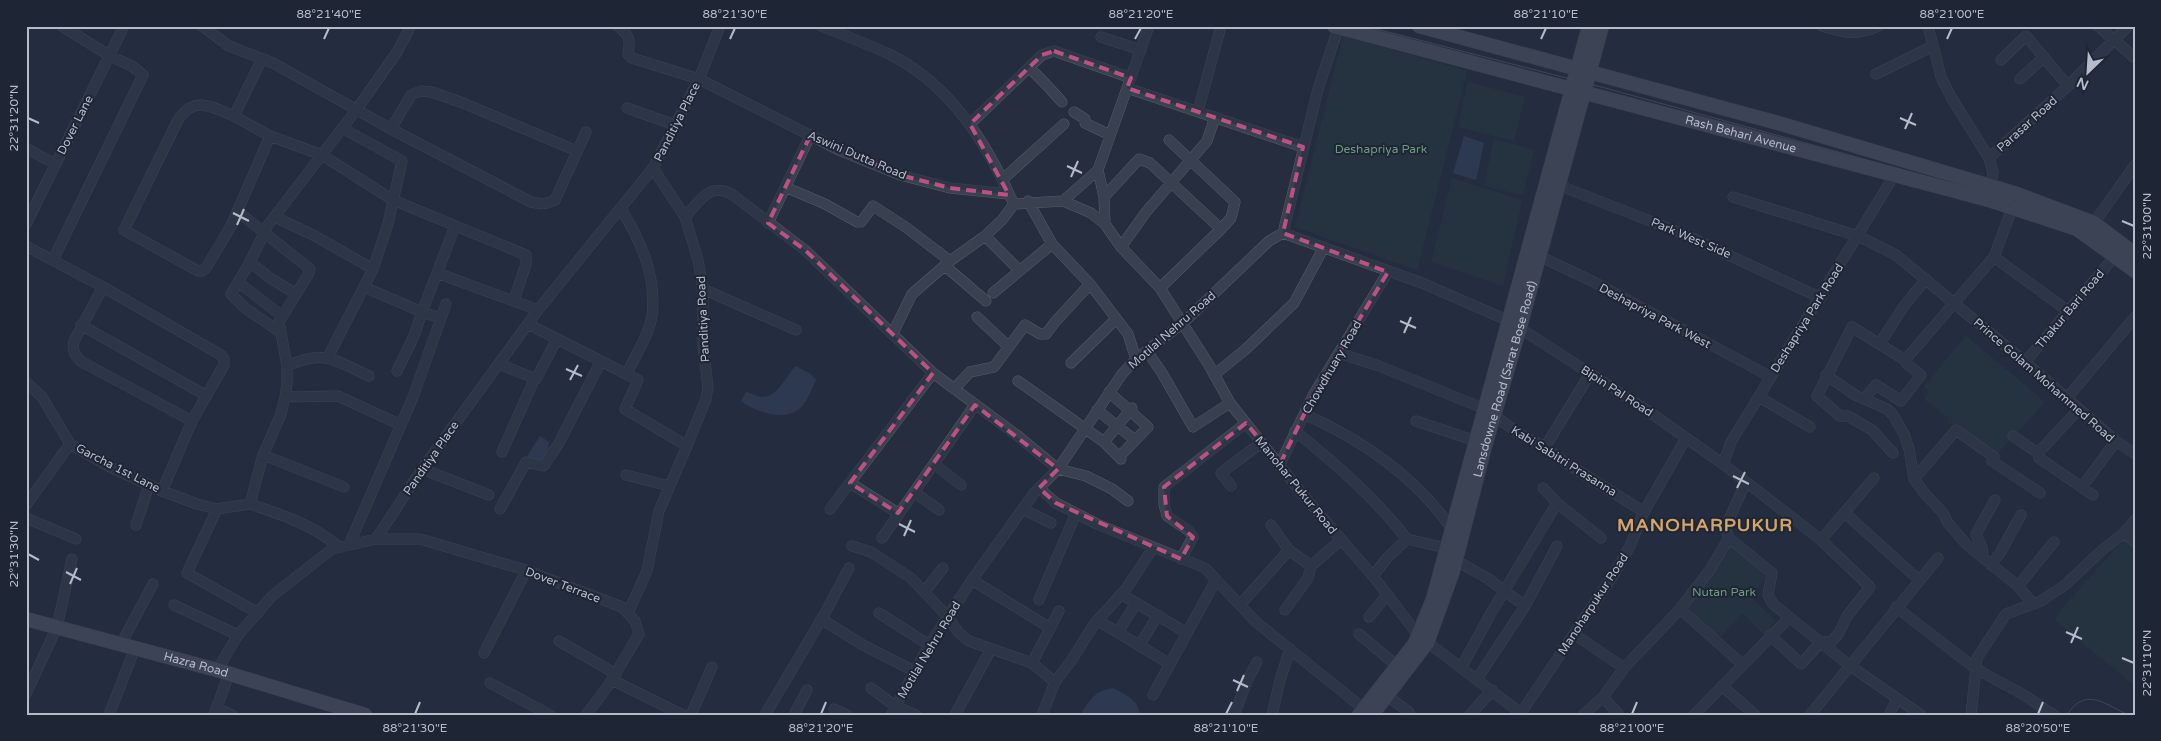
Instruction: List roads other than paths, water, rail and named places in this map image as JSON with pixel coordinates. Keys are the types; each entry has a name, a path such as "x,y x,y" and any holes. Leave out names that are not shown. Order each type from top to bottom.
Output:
{"main road":[{"name":"Rash Behari Avenue","path":"1419,26 1778,123 2015,201 2094,223 2135,254"},
{"path":"1583,70 1589,26"},
{"name":"Lansdowne Road (Sarat Bose Road)","path":"1514,324 1540,256 1558,185 1583,70 1602,26"},
{"name":"Rash Behari Avenue","path":"1337,27 1895,174 1990,193"},
{"name":"Lansdowne Road (Sarat Bose Road)","path":"1367,713 1387,696 1422,639 1455,560 1490,412 1578,91"},
{"path":"1773,142 1778,123"},
{"name":"Rash Behari Avenue","path":"2015,201 2077,228 2135,271"},
{"name":"Lansdowne Road (Sarat Bose Road)","path":"1367,713 1397,666 1415,643 1422,639 1476,441 1490,412"},
{"name":"Hazra Road","path":"26,619 223,672 365,715"}],"street":[{"path":"54,260 143,75 132,66 110,56 62,26"},
{"name":"Dover Lane","path":"26,224 124,26"},
{"path":"202,26 229,46 274,63 391,129 531,202 543,204 555,200 586,132"},
{"path":"280,332 245,308 231,294 250,262 264,232 357,109 397,52 411,26"},
{"name":"Aswini Dutta Road","path":"618,26 630,38 628,54 630,57 699,79 810,136 900,175 950,188 1012,199 1064,201"},
{"name":"Panditiya Place","path":"376,539 422,469 538,310 654,168 699,79 720,26"},
{"path":"821,26 890,55 934,84 970,124 1003,179 1012,199 1002,220 985,236 948,263 912,294 893,333"},
{"path":"1105,224 1091,212 1064,201 1098,170 1149,26"},
{"path":"1198,111 1221,26"},
{"path":"1822,26 1842,32 1861,34 1879,26"},
{"path":"1928,26 1941,77 1951,97 1989,158 1993,172 1990,193"},
{"path":"2098,26 2114,42 2135,58"},
{"name":"Parasar Road","path":"1989,158 2068,86 2128,26"},
{"path":"1337,27 1318,89 1283,233 1324,246 1422,284 1514,324"},
{"path":"2001,60 2026,36 2068,86"},
{"path":"1102,37 1141,50"},
{"path":"1876,74 1933,46"},
{"path":"970,124 1028,68 1042,56 1054,51 1131,78"},
{"path":"2020,79 2044,57"},
{"path":"234,116 262,59"},
{"path":"1028,68 1040,77 1042,82 1062,102"},
{"path":"1127,88 1303,147"},
{"path":"391,129 411,95 421,91 462,103 577,151"},
{"path":"270,136 237,211 216,252 202,271 182,264 124,230 165,146 186,109 199,104 234,116 270,136 322,156 393,200 526,255 526,264 514,300"},
{"path":"627,108 675,125"},
{"path":"1074,112 1085,119 1086,123 1110,135"},
{"path":"1121,247 1146,212 1207,142 1215,117"},
{"path":"1003,179 1064,124"},
{"path":"328,357 373,269 402,161 342,128"},
{"path":"768,223 810,136"},
{"path":"1160,288 1221,229 1230,218 1235,202 1169,140"},
{"path":"26,148 55,164"},
{"path":"1104,197 1139,158 1150,163 1172,182 1221,229"},
{"path":"2094,223 2135,165"},
{"name":"Panditiya Road","path":"628,613 647,571 659,511 706,399 708,387 703,345 704,289 698,260 685,217 654,168"},
{"path":"1098,170 1104,197 1105,224"},
{"name":"Deshapriya Park Road","path":"1723,464 1731,442 1821,298 1895,174"},
{"name":"Park West Side","path":"1558,185 1681,233 1821,298"},
{"path":"785,187 825,204 859,222 873,206 908,228 989,297 1052,244"},
{"path":"685,217 705,194 715,189 723,190 806,250 933,373 1018,436 1058,470 1086,476 1112,489 1128,501"},
{"path":"1733,197 1858,236 1896,254 1926,280 1904,306 1880,343"},
{"path":"1028,201 1052,244 1090,284 1128,334 1136,359"},
{"path":"1905,360 1994,257 2015,201"},
{"path":"621,209 643,250 650,273 652,294 652,317 627,373"},
{"path":"237,211 310,269 279,322 287,366 288,384 281,414 263,455 250,504 293,518 344,546"},
{"path":"275,217 315,236 373,269"},
{"name":"Manohar Pukur Road","path":"1105,224 1121,247 1160,288 1230,403 1341,540 1373,576 1422,639 1522,714"},
{"path":"397,371 414,336 455,226"},
{"name":"Motilal Nehru Road","path":"893,710 929,645 972,580 1039,488 1058,470 1109,392 1136,359 1183,323 1269,241 1283,233"},
{"path":"985,236 1019,270"},
{"path":"26,246 103,287 221,355 224,359 224,365 192,421 162,491"},
{"path":"1214,375 1246,349 1294,303 1324,246"},
{"name":"Deshapriya Park West","path":"1540,256 1592,281 1771,377"},
{"name":"Thakur Bari Road","path":"2025,362 2115,256"},
{"path":"1994,257 2068,311"},
{"path":"250,262 270,278 296,294"},
{"name":"Chowdhuary Road","path":"1280,464 1304,414 1388,272"},
{"path":"438,273 538,310"},
{"name":"Prince Golam Mohammed Road","path":"1926,280 2116,441 2135,454"},
{"path":"238,282 282,316"},
{"path":"954,389 970,372 994,367 1025,325 1040,334 1046,334 1090,284"},
{"path":"103,287 74,341 72,349 75,356 82,362 192,421"},
{"path":"364,287 422,312 441,318"},
{"path":"704,289 796,330"},
{"path":"344,546 400,425 446,304"},
{"path":"977,317 1009,347"},
{"path":"2067,398 2135,317"},
{"path":"1071,363 1116,319"},
{"path":"528,324 638,380 625,410 687,446"},
{"name":"Bipin Pal Road","path":"1514,324 1568,358 1723,464 1821,540 1870,587 1847,616 1839,633 1831,642 1821,642"},
{"path":"82,325 207,396"},
{"path":"1864,399 1876,385 1901,401 1921,375 1907,364 1905,360 1852,327 1817,396 1840,416 1848,416 1872,430 1892,454"},
{"path":"502,452 534,380 557,339"},
{"path":"1147,351 1193,427 1230,403"},
{"name":"Kabi Sabitri Prasanna","path":"1339,353 1379,366 1490,412 1521,435 1545,447 1566,463 1644,512"},
{"path":"287,366 302,359 328,357 369,376"},
{"path":"500,510 526,462 543,466 545,464 559,443 601,361"},
{"path":"499,364 534,380"},
{"path":"830,509 933,373"},
{"path":"1545,447 1590,374"},
{"path":"1826,375 1855,395 1887,409 1893,415 1904,434 1909,449 1914,479 1967,545 2018,586 2033,604"},
{"path":"1018,381 1104,442 1120,458 1148,427 1131,409 1109,392"},
{"name":"Garcha 1st Lane","path":"26,382 42,396 70,444 110,467 162,491 217,509 250,504"},
{"path":"285,397 338,396 400,425"},
{"path":"1759,396 1810,427"},
{"path":"882,538 975,405"},
{"path":"1104,442 1131,409"},
{"path":"2038,453 2079,409"},
{"path":"1096,410 1135,440"},
{"path":"1304,414 1336,428 1405,477 1429,498 1452,529"},
{"path":"1416,421 1476,441"},
{"path":"1181,559 1193,537 1189,531 1167,516 1164,504 1164,487 1246,423"},
{"path":"1914,479 1956,430 1994,457 1992,461 2040,493"},
{"path":"1295,431 1351,477 1366,495 1387,514 1407,539 1446,548"},
{"path":"2013,436 2038,453 2040,458 2093,495"},
{"name":"Manoharpukur Road","path":"1522,714 1614,574 1630,546 1644,512 1686,438"},
{"path":"2082,487 2116,441"},
{"path":"1231,486 1221,473 1261,443"},
{"path":"26,505 70,444"},
{"path":"263,455 344,487"},
{"path":"934,464 961,485"},
{"path":"422,469 489,495"},
{"path":"626,475 669,486"},
{"path":"1821,540 1874,478"},
{"path":"1746,482 1725,528 1729,538 1772,573 1768,590 1769,599 1789,618 1849,665 1921,715"},
{"path":"850,483 898,513"},
{"path":"136,525 149,485"},
{"path":"1039,488 1056,503 1118,534 1205,568 1256,622 1367,713"},
{"path":"1542,488 1551,494 1557,503 1601,538"},
{"path":"914,492 939,510"},
{"path":"1987,562 1976,534 1995,500"},
{"path":"1461,668 1504,591 1557,503"},
{"path":"217,509 187,573 258,613"},
{"path":"1024,509 1051,523"},
{"path":"1845,512 1919,580"},
{"path":"1039,600 1076,513"},
{"path":"1987,562 2000,553 2021,515"},
{"path":"26,518 76,539"},
{"path":"1971,715 1977,658 2006,614 2041,601 2065,586 2100,552 2124,533 2135,520"},
{"path":"1271,525 1289,550 1310,566"},
{"path":"2124,533 2135,542"},
{"path":"1583,715 1603,697 1624,668 1680,610 1729,538"},
{"path":"232,715 215,711 223,672 238,634 272,596 332,549 376,539"},
{"name":"Dover Terrace","path":"376,539 420,539 526,571 622,607 628,613"},
{"path":"1373,576 1387,558 1407,539"},
{"path":"1285,610 1308,578 1310,566 1341,540"},
{"path":"2018,586 2054,542"},
{"path":"852,546 871,552 912,578 948,617 959,633 969,641 1032,663 1055,682"},
{"path":"1477,679 1525,606 1557,546"},
{"path":"1042,715 1055,682 1098,620 1121,594 1153,548"},
{"path":"1240,604 1289,550"},
{"path":"1810,715 1845,674 1849,665 1896,607 1938,558"},
{"path":"26,694 57,627 72,559"},
{"path":"1455,560 1487,578 1525,606"},
{"path":"765,715 849,568"},
{"path":"925,591 943,568"},
{"path":"484,654 526,571"},
{"path":"972,580 1050,628"},
{"path":"1153,694 1216,580"},
{"path":"109,715 128,646 154,584"},
{"path":"1121,594 1187,632"},
{"path":"1369,617 1387,595"},
{"path":"1118,632 1136,603"},
{"path":"174,605 238,634"},
{"path":"1896,607 1976,669 2024,694 2054,715"},
{"path":"1680,610 1742,664"},
{"path":"1032,663 1059,611"},
{"path":"586,715 614,677 640,634 635,621 628,613"},
{"path":"879,613 929,645"},
{"path":"1139,646 1158,615"},
{"path":"1694,715 1770,635 1789,618"},
{"path":"821,619 863,645 914,671"},
{"path":"1098,620 1170,664"},
{"path":"1359,634 1397,666"},
{"path":"1574,634 1624,668"},
{"path":"1770,635 1801,664 1821,642"},
{"path":"559,641 614,677 683,715"},
{"path":"1272,715 1290,649"},
{"path":"956,715 991,650"},
{"path":"1234,715 1247,681 1257,662"},
{"path":"691,715 712,666"},
{"path":"490,683 550,715"},
{"path":"1722,686 1755,715"},
{"path":"871,688 893,710 916,715"},
{"path":"794,715 807,690"},
{"path":"1470,715 1492,690"},
{"path":"1387,696 1409,712 1407,715"},
{"path":"1603,697 1619,715"},
{"path":"1889,715 1897,699"},
{"path":"834,709 847,715"}],"water":[{"path":"1464,136 1484,143 1476,180 1453,173"},
{"path":"796,366 811,374 816,380 807,399 797,411 781,415 772,414 755,409 741,401 746,392 761,397 767,397 772,394 781,386"},
{"path":"540,436 549,442 546,460 532,463 527,456"},
{"path":"1113,688 1134,701 1140,715 1080,715 1097,694"}],"tram line":[{"path":"1365,26 1605,88 1984,192 2066,218 2091,230 2135,264"},
{"path":"2067,715 2074,706 2089,699 2105,703 2129,715"}],"district":[{"name":"MANOHARPUKUR","path":"1705,525"}],"park label":[{"name":"Deshapriya Park","path":"1381,149"},
{"name":"Nutan Park","path":"1724,592"}]}
